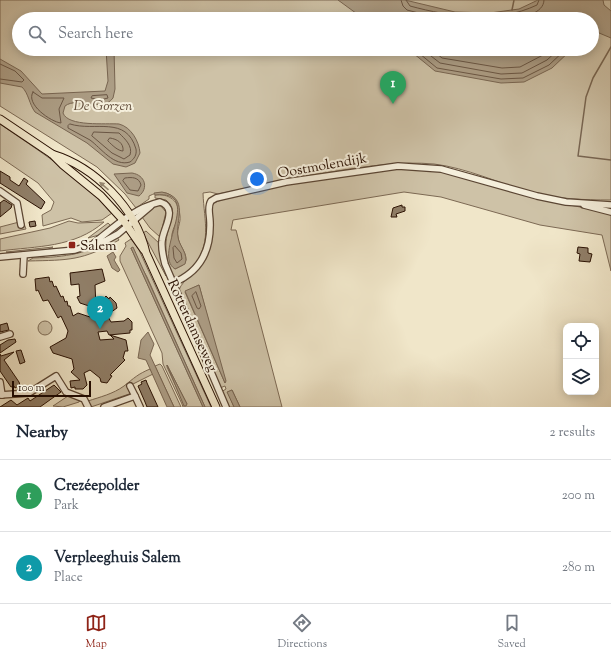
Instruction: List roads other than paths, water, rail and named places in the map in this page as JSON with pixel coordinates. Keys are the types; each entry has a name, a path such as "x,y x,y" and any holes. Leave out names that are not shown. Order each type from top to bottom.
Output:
{"main road":[{"name":"Rotterdamseweg","path":"0,118 52,154 101,196 140,234 146,253 216,407"},
{"name":"Rotterdamseweg","path":"52,154 73,162 94,177 118,199 128,221"}],"street":[{"name":"Oostmolendijk","path":"173,283 191,274 203,258 210,236 208,206 210,201 216,198 286,182 377,168 418,166 441,169 537,196 582,204 611,205"},
{"path":"1,193 17,203 21,225"},
{"path":"94,243 154,203 163,203 170,210 162,247 165,264 226,407"},
{"name":"Oostmolendijk","path":"582,204 591,208 611,212"},
{"path":"0,257 75,250 114,237 128,221"},
{"path":"23,274 24,255"},
{"path":"0,337 10,334"},
{"path":"0,382 1,395 29,393 56,376 66,392 84,399 88,407"},
{"path":"130,386 140,407"},
{"path":"104,407 135,396"}],"water":[{"path":"338,0 405,0 455,12 354,12"},
{"path":"538,0 603,0 604,5 611,11 611,38 599,33 599,12 497,12 519,9"},
{"path":"106,56 114,56 115,89 113,98 103,104 70,103 65,106 63,113 66,117 79,122 119,124 131,131 136,139 140,153 135,163 126,167 113,164 87,143 35,112 22,87 0,83 0,59 21,71 42,94 105,91 108,81"},
{"path":"417,56 565,56 552,68 524,82 501,83 435,71"},
{"path":"132,173 140,176 144,182 144,189 139,196 127,193 114,174"},
{"path":"162,192 171,195 179,204 178,237 186,260 185,264 175,269 169,261 169,250 177,212 176,202 170,196 155,195 154,193"},
{"path":"133,247 205,407 203,407 131,248"},
{"path":"113,252 116,257 114,260 120,270 118,272 112,268 107,256"},
{"path":"199,285 226,381 225,383 185,291"},
{"path":"148,332 154,344 150,355 174,407 167,407 146,360 138,358 141,340"},
{"path":"167,365 187,404 186,406 184,406"},
{"path":"232,390 240,407 234,407 227,392"}],"waterway":[{"path":"512,10 514,0"},
{"path":"611,47 593,78 586,97 578,156 611,160"}],"place":[{"name":"Crezéepolder","path":"393,104"},
{"name":"Salem","path":"72,245"},
{"name":"Verpleeghuis Salem","path":"100,329"}],"park label":[{"name":"De Gorzen","path":"103,105"}]}
